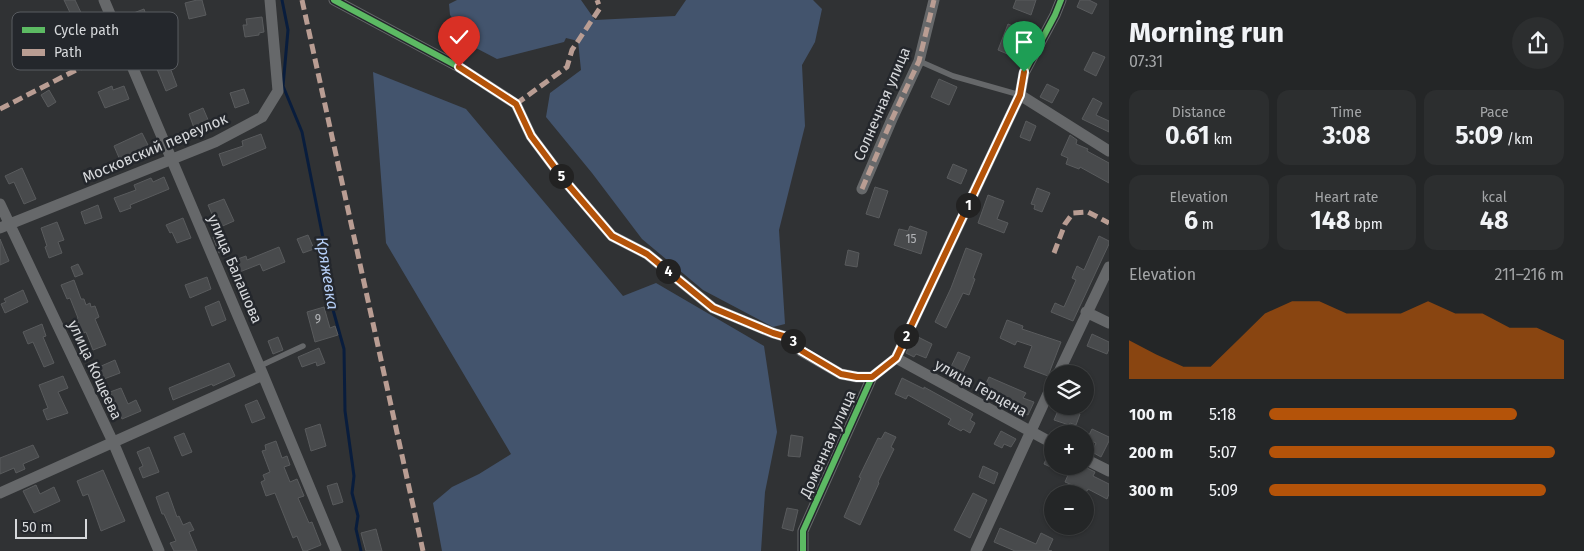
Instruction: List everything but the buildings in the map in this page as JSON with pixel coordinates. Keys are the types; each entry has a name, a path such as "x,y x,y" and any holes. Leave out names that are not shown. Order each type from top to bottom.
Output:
{"street":[{"name":"улица Балашова","path":"104,0 109,12"},
{"name":"Московский переулок","path":"4,226 216,142 262,117 278,91 270,0"},
{"path":"334,0 459,67 516,104 531,136 564,180 612,236 647,254 713,308 773,333 790,338 802,351 841,374 872,377"},
{"name":"Солнечная улица","path":"862,189 919,61 934,0"},
{"path":"896,358 1020,95 1024,72 1055,15 1061,0"},
{"name":"улица Балашова","path":"133,70 262,370 336,551"},
{"path":"1020,95 1109,151"},
{"name":"улица Кощеева","path":"0,204 4,226 113,442 160,551"},
{"path":"1062,365 1109,267"},
{"path":"1086,312 1109,323"},
{"name":"Доменная улица","path":"803,551 803,531 872,377 896,358"},
{"name":"улица Герцена","path":"896,358 1044,440"},
{"path":"0,493 113,442 262,370"},
{"path":"989,551 977,548 1044,402"},
{"path":"1094,464 1109,471"}],"lane":[{"path":"919,61 953,76 1020,95"},
{"path":"262,370 303,346"}],"shaded area":[{"path":"457,0 581,0 595,20 675,16 686,0 813,0 822,9 815,42 802,65 805,126 779,230 785,324 773,327 703,290 642,239 592,173 546,117 550,93 581,70 578,41 566,38 564,42 497,59 476,48 450,15 449,4"},
{"path":"373,72 466,109 623,296 656,283 764,346 777,432 765,492 761,551 442,551 433,503 452,487 479,474 511,454 386,243"}],"waterway":[{"name":"Кряжевка","path":"282,0 288,30 283,86 302,132 326,253 330,299 344,349 345,411 354,476 352,493 358,516 356,529 361,551"}],"marked path":[{"path":"302,0 423,551"},
{"path":"516,104 567,67 572,50 600,8 597,0"},
{"path":"862,189 919,61 934,0"},
{"path":"0,109 76,70"},
{"path":"1054,253 1065,224 1073,213 1088,212 1109,223"}],"cycle path":[{"path":"334,0 459,67 516,104 531,136 564,180 612,236 647,254 713,308 773,333 790,338 801,351 841,374 872,377"},
{"path":"803,551 803,531 872,377 896,358 1020,95 1024,73 1061,0"}],"route":[{"path":"459,67 516,104 531,136 564,180 612,236 647,254 713,308 773,333 790,338 802,351 827,367 841,374 857,377 872,377 896,358 1020,95 1024,72"}]}
